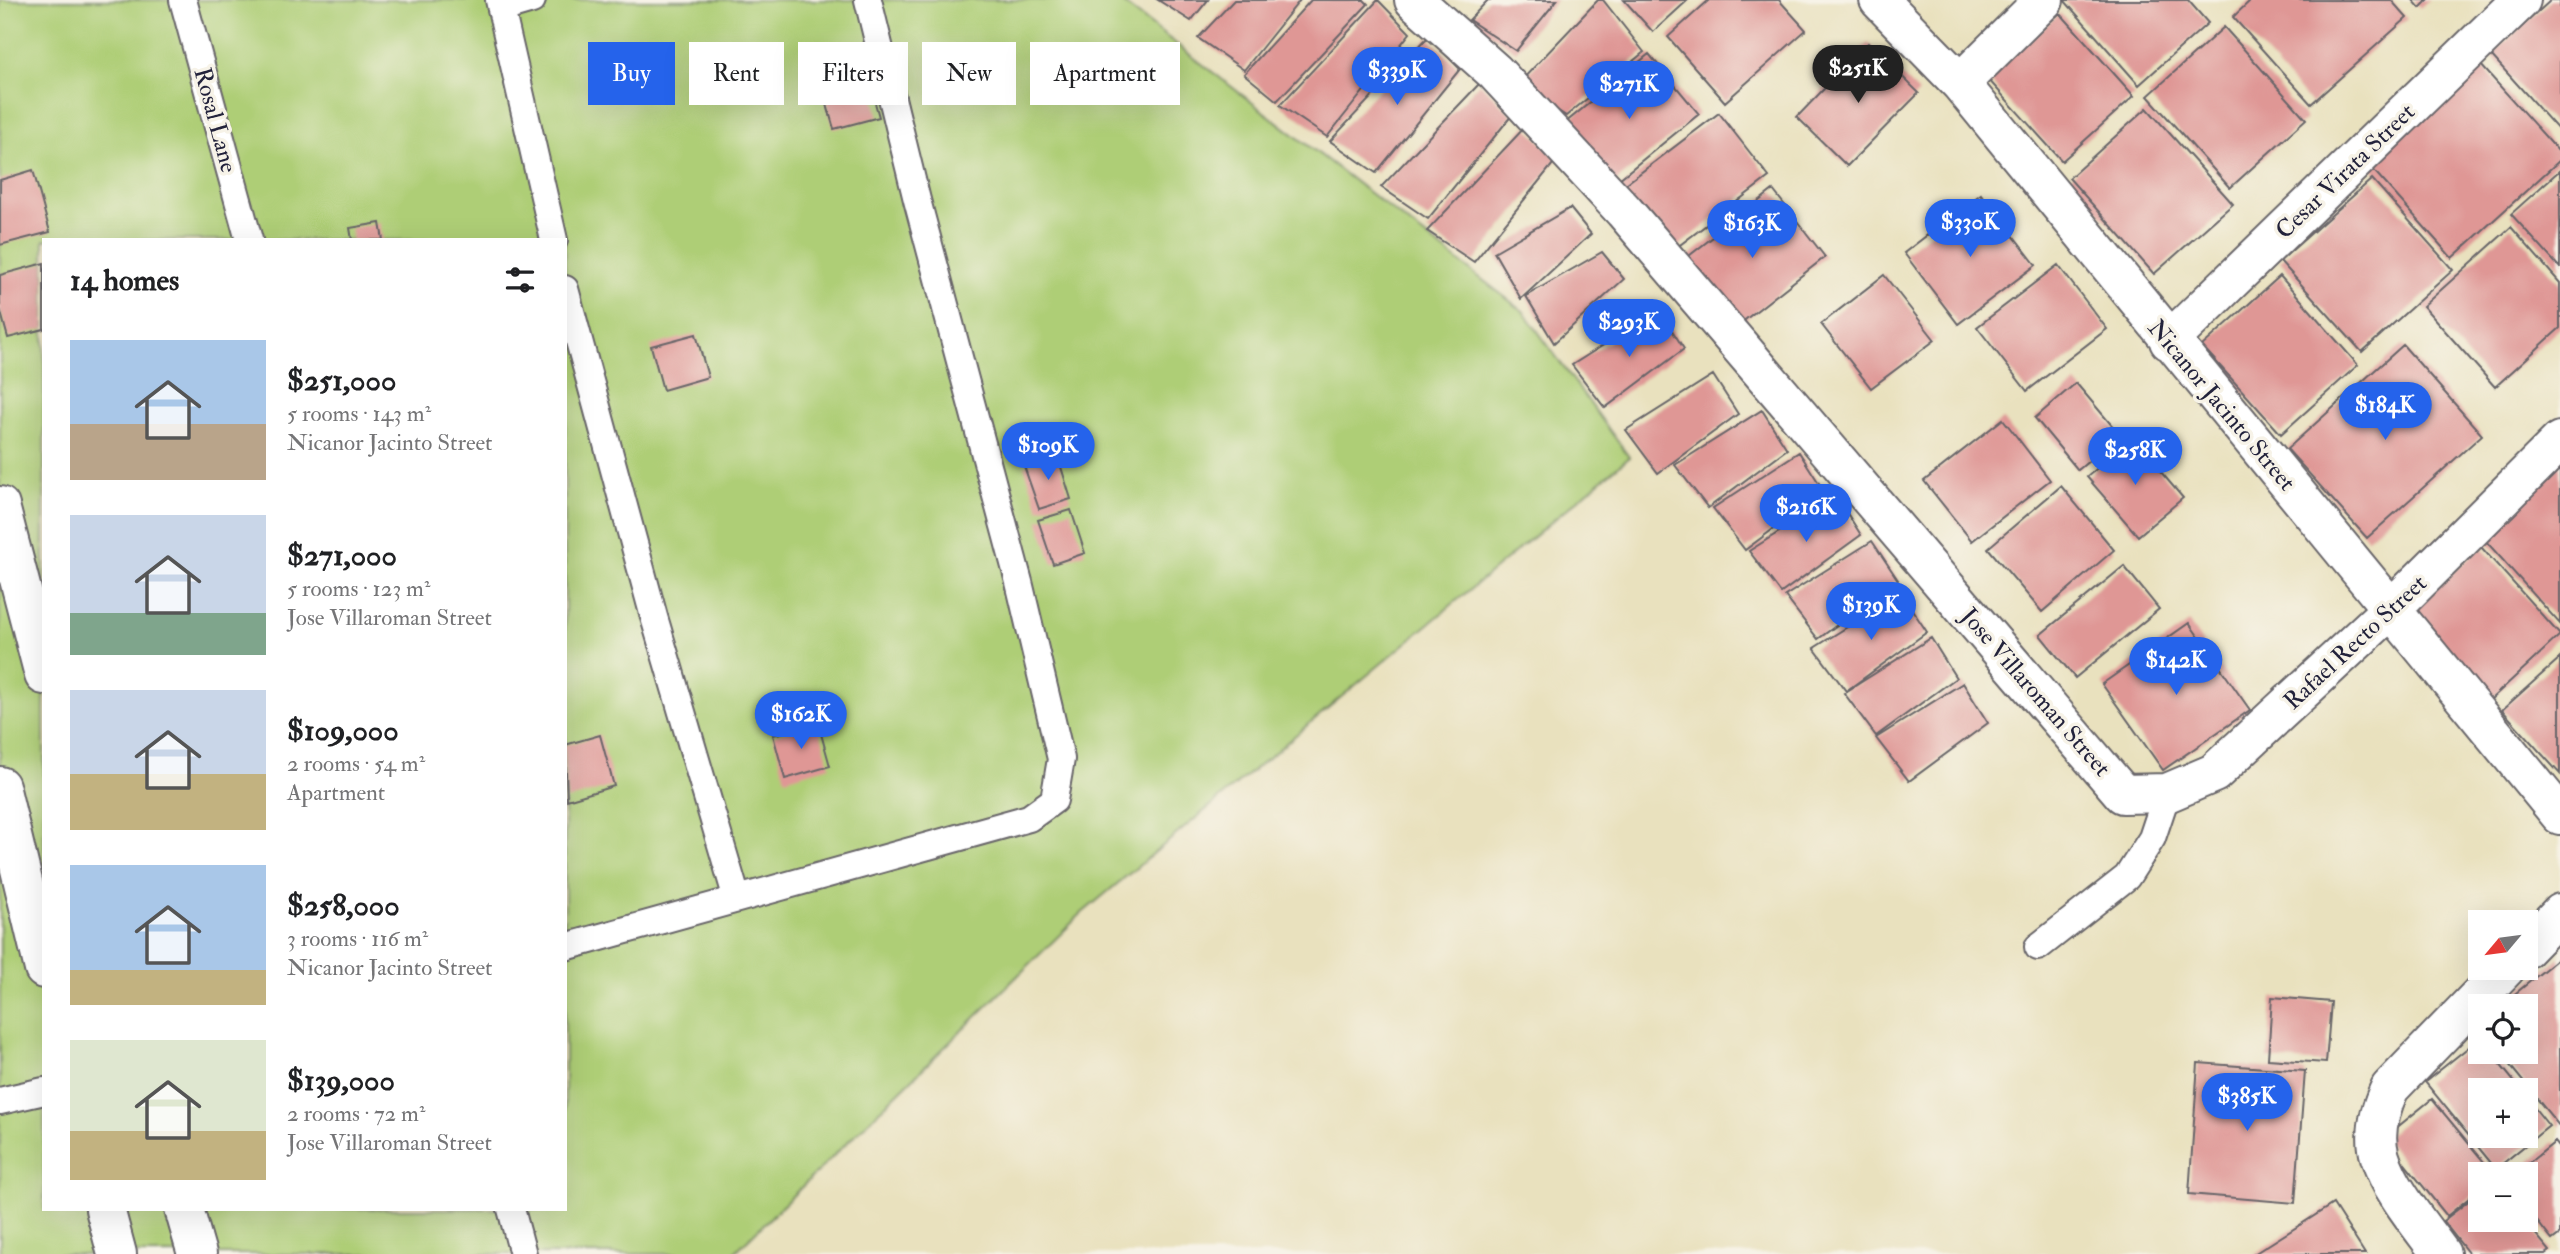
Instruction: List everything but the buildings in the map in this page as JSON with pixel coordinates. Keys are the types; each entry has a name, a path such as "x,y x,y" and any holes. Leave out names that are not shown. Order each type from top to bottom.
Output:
{"street":[{"name":"Jose Villaroman Street","path":"1414,0 1495,72 1624,211 2123,794"},
{"name":"Nicanor Jacinto Street","path":"1879,0 1960,83 2560,815"},
{"path":"1960,83 2044,0"},
{"name":"Cesar Virata Street","path":"2169,341 2521,0"},
{"name":"Rafael Recto Street","path":"2123,794 2166,793 2214,774 2392,609 2560,441"},
{"path":"0,506 42,667"},
{"path":"0,786 42,961"},
{"path":"2538,935 2560,913"},
{"path":"2441,1254 2397,1191 2379,1156 2380,1108 2390,1088 2494,980"},
{"path":"106,1211 117,1254"},
{"path":"185,1211 197,1254"}],"lane":[{"name":"Rosal Lane","path":"183,0 248,238"},
{"path":"532,0 500,5 554,238"},
{"path":"567,946 1029,818 1054,800 1061,759 1019,582 868,0"},
{"path":"567,296 654,617 737,899"},
{"path":"2038,947 2127,877 2152,838 2166,793"},
{"path":"0,1101 42,1091"},
{"path":"512,1211 523,1254"}],"green space":[{"path":"0,0 1119,0 1174,42 1030,42 1030,105 1180,105 1180,47 1523,311 1629,457 1081,914 733,1254 0,1254"}]}
